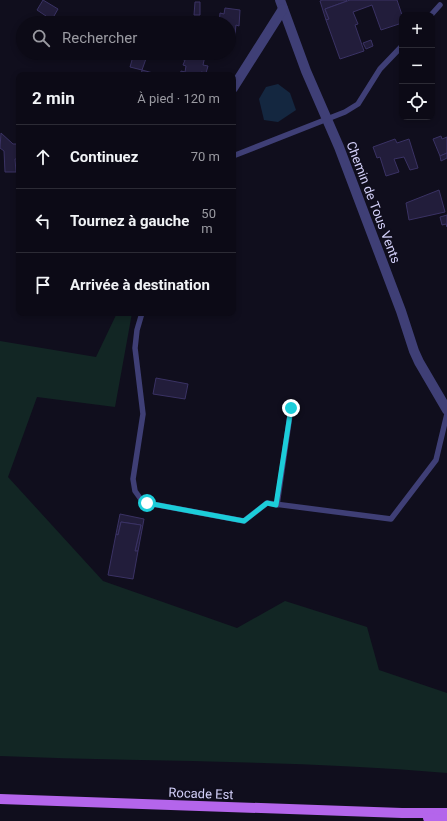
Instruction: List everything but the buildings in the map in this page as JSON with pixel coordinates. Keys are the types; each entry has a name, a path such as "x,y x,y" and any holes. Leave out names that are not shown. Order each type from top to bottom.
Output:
{"main road":[{"name":"Rocade Est","path":"0,799 402,813"},
{"path":"402,813 447,813"},
{"path":"402,813 447,821"}],"street":[{"path":"236,83 282,5"},
{"name":"Chemin de Tous Vents","path":"282,5 306,71 328,118 401,311 416,356 447,410"}],"lane":[{"path":"434,12 440,5"},
{"path":"236,155 345,112 358,104 380,69 400,48"},
{"path":"141,316 137,330 135,348 143,414 133,479 135,491 140,498 147,503 244,521 267,503 391,519 436,460 447,414"},
{"path":"276,505 291,408"}],"green space":[{"path":"116,316 131,316 115,407 37,397 8,477 103,581 237,628 285,601 367,627 379,670 447,693 447,773 279,763 0,756 0,341 96,357"}],"water":[{"path":"278,84 290,93 296,110 278,122 264,120 259,99 266,87"}],"route":[{"path":"147,503 244,521 267,503 276,505 291,408"}]}
